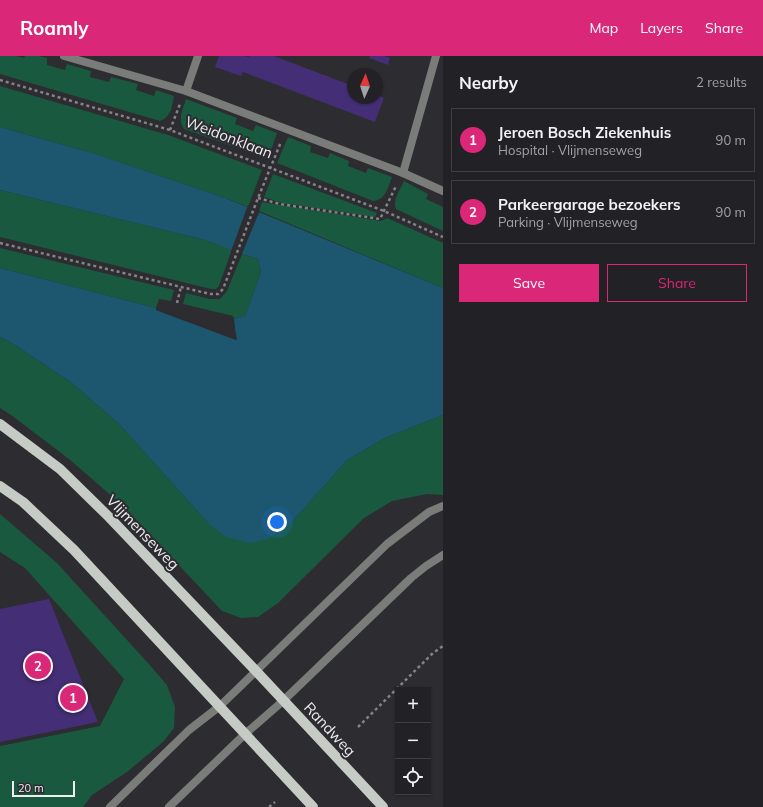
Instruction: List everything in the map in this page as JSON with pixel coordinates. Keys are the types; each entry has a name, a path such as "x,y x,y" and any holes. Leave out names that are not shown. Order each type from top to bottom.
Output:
{"main road":[{"name":"Vlijmenseweg","path":"0,424 60,469 109,517 256,671"},
{"path":"0,486 23,502 74,550 313,807"},
{"name":"Randweg","path":"256,671 383,807"}],"street":[{"name":"Weidonklaan","path":"64,56 186,91 403,173 443,191"},
{"path":"186,91 198,56"},
{"path":"403,173 436,56"},
{"path":"110,807 189,730 220,706 387,544 429,512 443,506"},
{"path":"169,807 411,578 443,555"}],"path":[{"name":"Weidonklaan","path":"0,80 170,130 384,211 443,237"},
{"path":"170,130 186,91"},
{"path":"0,243 210,294 218,294 223,289 257,199 286,129"},
{"path":"257,199 280,204 380,219 403,173"},
{"path":"177,303 181,287"},
{"path":"358,726 433,653 443,646"},
{"path":"270,807 275,802"}],"green space":[{"path":"0,56 16,56 24,58 25,56 39,56 47,58 47,65 65,70 67,64 91,71 90,77 109,82 111,77 138,84 136,90 154,96 156,90 174,96 172,108 167,117 160,121 0,74"},
{"path":"0,86 168,135 262,170 248,207 96,154 0,127"},
{"path":"186,99 237,118 235,124 253,131 256,125 277,133 268,159 184,129 181,118"},
{"path":"288,137 311,146 310,152 328,158 330,153 349,161 348,166 366,173 368,168 392,177 388,189 384,196 373,201 277,163"},
{"path":"273,174 377,213 375,217 282,203 264,197"},
{"path":"404,181 428,194 426,199 443,207 443,231 396,209 395,202"},
{"path":"0,190 205,240 232,249 219,286 216,289 211,289 0,237"},
{"path":"262,202 381,221 387,218 443,243 443,288 259,211"},
{"path":"0,248 174,290 171,301 159,299 156,308 0,268"},
{"path":"242,254 258,259 261,272 245,316 234,319 233,316 183,304 186,293 210,299 220,299 227,291"},
{"path":"0,337 15,345 72,383 120,425 208,523 292,522 347,460 385,438 443,415 443,495 427,494 392,501 364,518 278,603 258,617 241,618 222,611 123,506 69,459 0,408"},
{"path":"0,514 57,563 147,662 167,685 175,707 174,728 163,742 127,772 92,795 83,807 0,807 0,746 100,726 124,679 25,568 0,552"}],"water":[{"path":"0,127 96,154 225,198 443,288 443,415 385,438 347,460 292,522 268,539 250,543 226,537 208,523 120,425 72,383 15,345 0,337 0,268 156,308 156,310 236,340 234,319 245,316 261,272 258,259 205,240 0,190"}],"pier":[{"path":"248,205 260,210 241,256 231,251"},
{"path":"157,306 158,309 234,337 233,317 237,340 156,310"}],"building":[{"path":"219,56 274,56 347,84 347,104 382,104 375,122 243,72 241,76 215,67"},
{"path":"370,56 384,56 390,58 388,65 369,58"},
{"path":"49,599 98,722 0,742 0,609"}],"place":[{"name":"Parkeergarage bezoekers","path":"38,666"},
{"name":"Jeroen Bosch Ziekenhuis","path":"73,698"}]}
